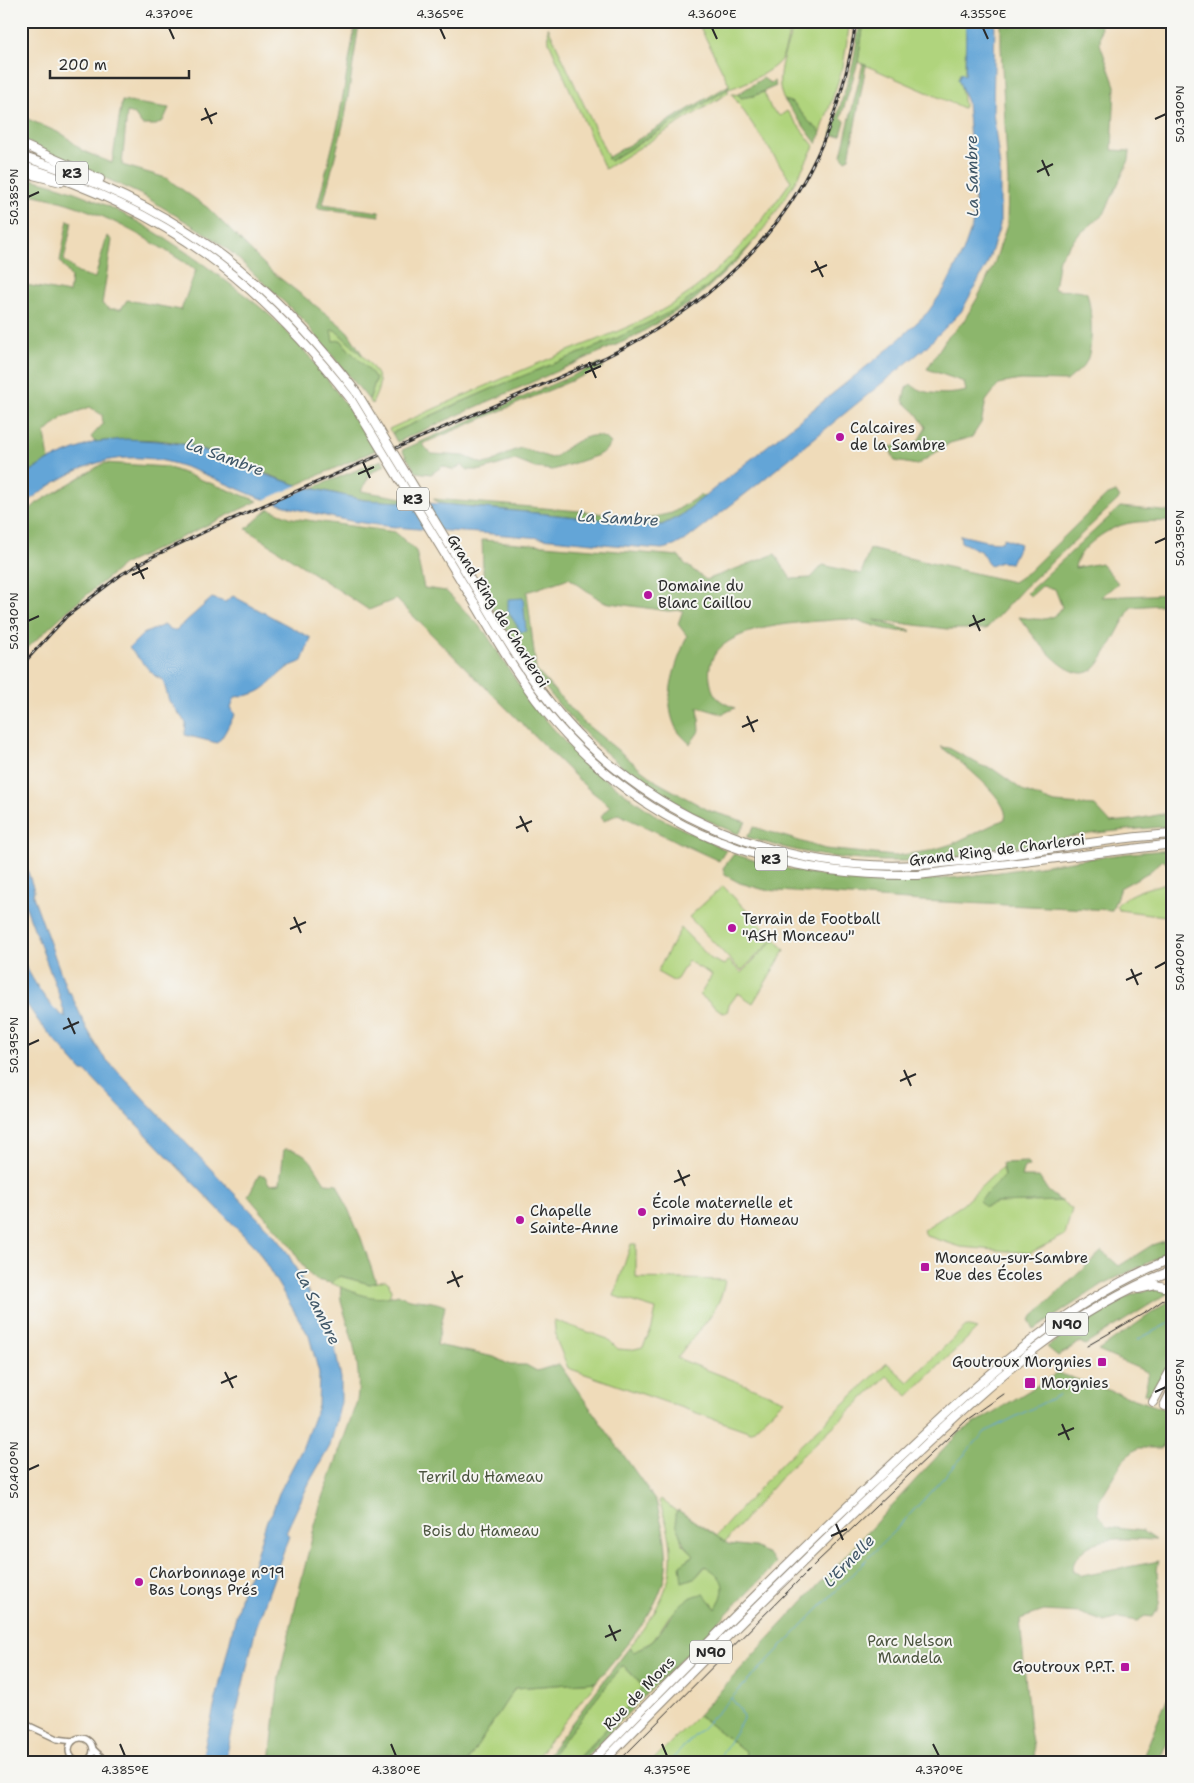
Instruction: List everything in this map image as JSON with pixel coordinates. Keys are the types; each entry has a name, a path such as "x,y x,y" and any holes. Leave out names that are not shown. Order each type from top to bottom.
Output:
{"highway":[{"path":"21,144 112,184 122,194"},
{"name":"Grand Ring de Charleroi","path":"21,156 58,167 122,194 189,232 248,275 306,330 353,396 538,686 589,745 621,773 674,809 716,830 755,845 836,863 909,865 959,861 1173,834"},
{"name":"Grand Ring de Charleroi","path":"21,165 85,187 161,224 243,282 299,335 353,396 474,602 530,692 582,752 613,780 670,817 711,839 752,854 793,865 875,876 918,875 1173,844"},
{"path":"21,172 85,187"},
{"name":"Rue de Mons","path":"590,1762 814,1538 1011,1354 1082,1304 1147,1268 1173,1258"},
{"name":"N90","path":"1119,1293 1173,1270"},
{"path":"1119,1293 1156,1284 1173,1289"},
{"name":"Rue de Mons","path":"603,1762 820,1544 1018,1361 1071,1322 1119,1293"},
{"path":"1153,1402 1173,1366"},
{"path":"1164,1406 1173,1388"}],"street":[{"path":"21,1722 57,1739 69,1749 71,1756 76,1761 83,1762 90,1758 94,1750"},
{"path":"57,1739 73,1741 79,1738 87,1739 92,1744 94,1750 107,1762"},
{"path":"69,1749 73,1741"},
{"path":"90,1758 107,1762"}],"green space":[{"path":"356,21 359,24 345,117 323,204 379,212 380,216 317,208 338,124"},
{"path":"697,21 787,21 790,28 785,51 778,63 758,77 728,89 729,84"},
{"path":"796,21 850,21 843,67 821,132 809,122 793,103 784,100 781,91 780,71 782,61"},
{"path":"860,21 864,22 858,62 841,117 845,121 841,135 831,136 853,64"},
{"path":"864,21 966,21 965,75 959,74 963,108 858,62"},
{"path":"1012,21 1101,21 1100,44 1115,86 1112,150 1130,151 1129,160 1104,214 1077,236 1059,258 1054,289 1079,290 1087,293 1091,329 1088,358 1085,364 1067,381 1020,380 999,384 986,401 981,423 972,437 950,443 917,465 895,461 889,447 917,443 926,427 916,413 903,401 906,388 911,384 922,391 937,394 966,391 964,382 927,369 946,339 963,322 978,297 993,267 1007,225 1008,182 1001,24 1012,26"},
{"path":"548,27 610,161 728,89 728,93 605,169 549,42"},
{"path":"863,64 866,65 849,158 845,160 841,155"},
{"path":"763,78 770,83 774,81 776,86 753,96 741,98 738,94"},
{"path":"729,85 728,89 610,161 607,158"},
{"path":"764,92 771,109 780,116 787,111 814,146 802,170 773,217 756,239 718,279 673,311 636,330 488,390 392,433 389,429 641,321 689,293 718,269 757,227 791,181 732,94 753,96"},
{"path":"784,100 793,103 809,122 821,132 817,144"},
{"path":"122,101 169,108 163,121 156,125 142,125 134,114 127,112 122,165 166,178 208,208 272,272 348,332 364,357 335,330 331,330 333,341 341,340 376,379 369,400 302,319 231,252 208,235 144,196 21,139 21,116 64,135 83,151 112,163"},
{"path":"21,177 77,193 129,217 179,247 249,298 277,322 310,357 344,402 376,450 297,485 215,453 176,442 141,439 95,442 91,437 103,424 102,415 90,407 63,417 45,433 49,460 21,477 21,284 69,293 71,277 60,261 68,220 72,222 64,260 78,273 95,278 107,236 112,240 102,304 109,309 121,309 127,300 181,310 196,270 155,244 113,221 68,203 21,193"},
{"path":"752,244 740,258 692,302 634,337 397,442 392,433 498,386 615,339 674,310 706,287"},
{"path":"330,329 335,330 354,347 377,375 379,387 372,404 369,400 376,379 341,340 333,342"},
{"path":"599,364 604,367 422,444 432,454 464,456 483,464 492,462 512,451 522,448 551,458 582,439 597,436 611,443 605,451 596,456 553,470 535,468 515,460 482,470 468,470 462,465 453,470 443,466 431,474 416,472 402,450"},
{"path":"382,460 385,465 371,473 361,491 403,498 405,503 364,500 312,488"},
{"path":"104,463 167,467 258,501 123,565 66,612 21,654 21,518 37,503"},
{"path":"1116,492 1120,498 1023,589 986,629 948,629 874,620 911,631 902,631 840,619 767,627 732,639 719,649 711,662 710,679 714,694 724,703 735,708 722,714 698,707 700,730 690,744 675,726 670,704 670,692 675,669 687,636 678,624 683,610 668,611 603,602 569,578 527,592 536,670 582,721 657,782 710,811 746,822 738,834 670,800 640,780 585,734 538,677 495,612 486,593 483,573 482,540 679,556 684,563 706,580 775,554 791,579 811,578 823,565 861,574 870,549 1013,582 1028,572 1106,496"},
{"path":"706,495 680,516 662,525 645,526 598,519 442,504 433,499 580,511 645,519 672,513 699,496"},
{"path":"1120,507 1173,512 1173,521 1134,522 1108,531 1086,547 1075,568 1101,563 1118,583 1101,597 1173,594 1173,604 1131,607 1109,648 1095,668 1085,673 1075,672 1053,657 1019,617 1043,619 1053,616 1058,612 1062,607 1055,589 1042,586 1031,596 1027,593"},
{"path":"269,509 292,518 395,532 416,551 424,588 446,591 485,632 517,682 569,747 602,777 658,817 726,850 719,861 618,814 604,821 601,816 610,806 586,787 396,599 369,610 246,529"},
{"path":"941,747 949,748 982,766 993,769 1025,792 1055,803 1095,806 1110,822 1173,812 1173,826 1087,834 984,853 914,861 872,861 836,857 800,851 747,837 754,827 825,849 894,856 929,851 952,844 1005,819 1005,811 992,791 970,770"},
{"path":"1173,850 1173,870 1163,860 1149,872 1120,888 1112,910 922,901 765,890 740,883 725,875 723,868 734,854 793,870 833,877 873,881 929,880 964,877 1138,852"},
{"path":"1166,883 1173,883 1173,917 1119,910 1116,906 1126,897"},
{"name":"Terrain de Football \"ASH Monceau\"","path":"723,886 774,939 741,971 689,917"},
{"path":"681,928 711,959 724,965 728,960 741,973 775,939 785,950 753,1003 738,993 729,1005 727,1012 723,1013 700,995 712,975 688,961 677,979 673,981 657,972"},
{"path":"284,1149 304,1155 313,1164 325,1183 337,1184 361,1238 376,1282 370,1284 340,1276 331,1283 316,1280 307,1272 290,1246 248,1196 259,1175 265,1176 269,1184 280,1183"},
{"path":"1027,1162 1029,1166 1024,1167 1021,1177 1039,1177 1048,1191 1061,1201 996,1203 985,1207 979,1201 1004,1176 1002,1163"},
{"path":"1002,1167 1004,1176 980,1201 985,1207 996,1203 1061,1201 1072,1209 1065,1235 1030,1253 961,1247 927,1236 923,1230 962,1205"},
{"path":"1173,1238 1173,1251 1103,1284 1034,1330 1029,1320 1102,1251 1119,1266 1152,1245"},
{"path":"631,1244 636,1244 636,1278 725,1280 723,1292 713,1312 677,1358 784,1400 751,1432 568,1368 556,1339 554,1320 608,1339 618,1349 630,1350 643,1347 652,1328 656,1309 614,1296"},
{"path":"340,1276 370,1284 385,1280 389,1283 391,1291 389,1297 368,1299 331,1283"},
{"name":"Bois du Hameau","path":"341,1287 369,1296 383,1297 398,1294 408,1299 432,1302 445,1306 437,1345 494,1357 510,1365 526,1365 537,1371 559,1364 656,1501 665,1537 666,1569 662,1587 644,1621 596,1682 515,1688 467,1762 270,1762 279,1677 301,1582 319,1509 357,1401 356,1355 341,1302"},
{"path":"1154,1289 1170,1292 1085,1345 1080,1342 1058,1356 1047,1347 1112,1304 1140,1292"},
{"path":"1173,1298 1173,1358 1154,1393 1152,1395 1144,1394 1148,1377 1147,1372 1098,1351"},
{"path":"966,1326 977,1329 908,1396 887,1376 788,1469 725,1542 716,1536 782,1463 887,1363 908,1382"},
{"name":"Parc Nelson Mandela","path":"1058,1373 1170,1411 1162,1448 1138,1448 1125,1458 1099,1501 1098,1513 1107,1527 1142,1531 1155,1540 1118,1539 1095,1543 1078,1556 1072,1568 1073,1571 1082,1576 1159,1561 1157,1576 1160,1595 1153,1617 1145,1616 1137,1621 1119,1618 1105,1622 1080,1613 1044,1611 1020,1619 1030,1731 1036,1762 744,1762 746,1752 698,1715 959,1433"},
{"path":"661,1499 677,1512 675,1514 682,1543 694,1555 682,1582 696,1577 706,1566 713,1570 721,1580 723,1585 722,1596 716,1610 712,1602 670,1615 653,1641 634,1652 629,1648 663,1596 671,1563 667,1524 659,1501"},
{"path":"678,1510 728,1544 755,1547 768,1554 776,1564 640,1701 638,1693 643,1686 623,1665 546,1762 542,1762 629,1648 634,1652 652,1642 675,1611 687,1600 704,1594 716,1609 720,1602 723,1590 721,1580 712,1570 705,1566 696,1577 682,1582 680,1565 694,1555 683,1541 679,1532 675,1514"},
{"path":"623,1665 643,1687 638,1693 640,1701 634,1707 630,1704 574,1762 546,1762"},
{"path":"596,1682 533,1762 467,1762 515,1688"},
{"path":"1173,1684 1173,1726 1159,1762 1141,1762"},
{"path":"631,1704 634,1707 582,1762 574,1762"},
{"path":"698,1715 746,1752 744,1762 651,1762"}],"water":[{"name":"La Sambre","path":"966,21 995,21 993,112 1000,168 1000,225 987,265 961,312 924,349 753,488 687,539 674,546 662,549 413,529 354,522 275,503 192,469 160,460 144,458 111,460 83,468 57,481 21,507 21,477 49,460 95,442 126,439 187,445 242,463 257,472 297,485 364,500 442,504 598,519 645,526 662,525 680,516 892,346 928,312 945,288 963,252 972,226 975,201 967,102 958,79 961,73 965,75"},
{"path":"960,535 986,541 1002,542 1004,538 1020,544 1011,563 1000,562 990,566 980,551 961,542"},
{"path":"233,596 311,638 302,661 287,668 260,691 246,696 235,697 231,707 235,715 217,743 185,735 186,723 169,701 163,680 155,676 129,648 143,634 164,625 171,630 176,630 212,598 225,602"},
{"path":"523,598 526,631 521,632 508,611 508,599"},
{"name":"La Sambre","path":"21,851 34,890 33,896 68,993 70,992 86,1027 102,1055 272,1233 287,1252 334,1344 341,1378 341,1402 330,1446 310,1481 286,1532 289,1536 256,1628 225,1762 201,1762 243,1586 250,1574 267,1520 302,1449 318,1406 319,1373 309,1336 257,1249 85,1071 82,1071 39,1022 21,996 21,957 46,999 66,1018 21,894"}],"pier":[{"path":"301,484 310,487 272,504 262,501"}],"waterway":[{"name":"L'Ernelle","path":"1137,1340 1173,1321"},
{"name":"L'Ernelle","path":"669,1762 903,1522 985,1432 1059,1395"},
{"path":"717,1762 743,1718 743,1715 731,1698"}],"tram line":[{"path":"1087,1346 1148,1311 1173,1293"},
{"path":"618,1762 818,1561 968,1419 1004,1394"}],"railway":[{"path":"21,666 67,616 122,574 152,557 223,523 604,358 656,330 701,298 741,263 776,224 804,180 827,132 845,79 856,21"}],"place":[{"name":"Calcaires de la Sambre","path":"840,437"},
{"name":"Domaine du Blanc Caillou","path":"648,595"},
{"name":"Terrain de Football \"ASH Monceau\"","path":"732,928"},
{"name":"École maternelle et primaire du Hameau","path":"642,1212"},
{"name":"Chapelle Sainte-Anne","path":"520,1220"},
{"name":"Monceau-sur-Sambre Rue des Écoles","path":"925,1267"},
{"name":"Goutroux Morgnies","path":"1102,1362"},
{"name":"Morgnies","path":"1030,1383"},
{"name":"Charbonnage n°19 Bas Longs Prés","path":"139,1582"},
{"name":"Goutroux P.P.T.","path":"1125,1667"}],"park label":[{"name":"Terril du Hameau","path":"481,1477"}]}
